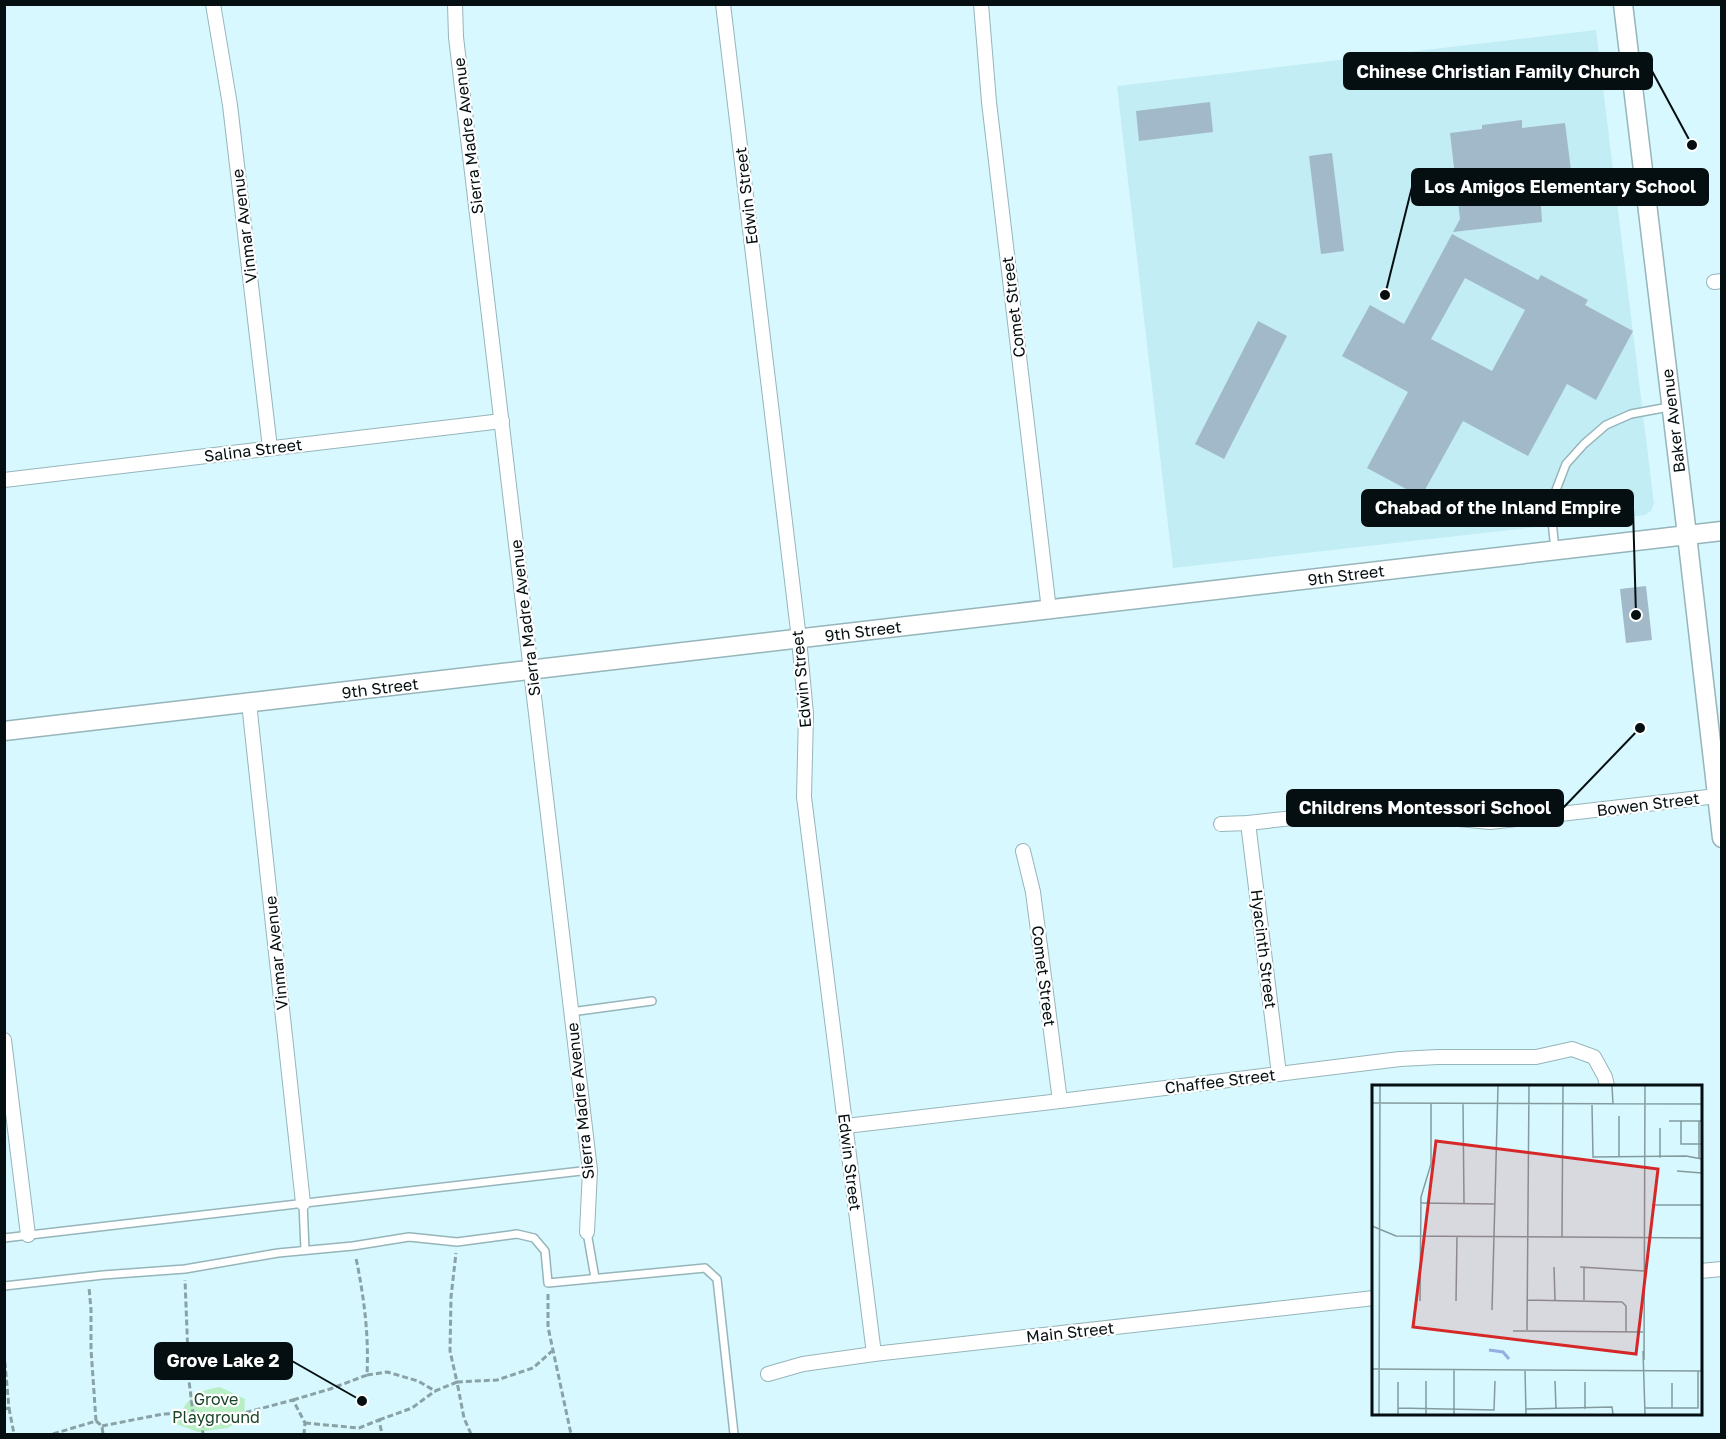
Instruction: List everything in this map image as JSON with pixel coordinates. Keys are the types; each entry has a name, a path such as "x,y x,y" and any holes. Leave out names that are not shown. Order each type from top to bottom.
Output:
{"street":[{"name":"Vinmar Avenue","path":"213,4 230,105 270,448"},
{"name":"Sierra Madre Avenue","path":"455,4 456,37 590,1170 587,1232"},
{"name":"Edwin Street","path":"723,4 799,639 806,714 804,797 874,1354"},
{"name":"Comet Street","path":"981,4 989,102 1049,610"},
{"name":"Baker Avenue","path":"1623,4 1722,838"},
{"name":"Salina Street","path":"4,480 502,421"},
{"name":"9th Street","path":"4,731 1722,531"},
{"name":"Vinmar Avenue","path":"249,703 303,1203"},
{"name":"Bowen Street","path":"1221,824 1365,810 1490,822 1717,796"},
{"name":"Hyacinth Street","path":"1248,823 1280,1074"},
{"name":"Comet Street","path":"1023,851 1033,892 1060,1101"},
{"path":"4,1041 28,1235"},
{"name":"Chaffee Street","path":"846,1126 1400,1059 1536,1057 1572,1049 1594,1057 1607,1085"},
{"path":"1702,1271 1722,1269"},
{"name":"Main Street","path":"768,1374 803,1364 874,1354 1372,1298"}],"lane":[{"path":"1556,551 1551,511 1566,464 1606,425 1631,414 1672,407"},
{"path":"571,1012 651,1002"},
{"path":"4,1238 590,1170"},
{"path":"303,1203 305,1250"},
{"path":"587,1232 596,1278"},
{"path":"4,1286 185,1269 278,1253 409,1238 457,1242 517,1234 534,1238 545,1251 548,1283 705,1268 717,1279 734,1434"}],"path":[{"path":"457,1242 451,1297 450,1351 464,1418 471,1434"},
{"path":"353,1246 364,1300 368,1349 367,1375"},
{"path":"185,1269 189,1381 193,1413 202,1426 203,1434"},
{"path":"88,1277 96,1421 102,1426"},
{"path":"548,1283 548,1327 571,1434"},
{"path":"305,1423 359,1428 412,1408 435,1391 457,1382 497,1380 533,1368 552,1351"},
{"path":"4,1353 7,1408 14,1434"},
{"path":"102,1426 164,1414 193,1413 208,1418 236,1415 330,1389 367,1375 387,1372 418,1381 435,1391"},
{"path":"293,1400 305,1423 304,1434"},
{"path":"378,1420 382,1434"},
{"path":"53,1434 96,1421"},
{"path":"102,1426 102,1434"}],"shaded area":[{"path":"1596,30 1654,504 1651,511 1645,515 1173,568 1117,86"}],"green space":[{"name":"Grove Playground","path":"220,1387 245,1399 244,1417 228,1428 198,1432 176,1424 183,1409 192,1398 203,1391"}],"building":[{"path":"1210,102 1213,132 1139,141 1136,111"},
{"path":"1522,120 1522,128 1565,123 1572,178 1558,180 1561,203 1541,206 1542,222 1453,232 1460,219 1450,133 1482,129 1482,125"},
{"path":"1332,153 1344,251 1321,254 1309,156"},
{"path":"1452,234 1538,280 1541,275 1588,300 1585,305 1633,331 1596,400 1567,384 1528,456 1463,421 1421,497 1367,468 1408,392 1342,356 1370,305 1404,324","holes":["1465,278 1525,310 1492,371 1431,339"]},
{"path":"1258,321 1287,336 1224,459 1195,444"},
{"path":"1646,586 1652,640 1626,643 1620,589"}],"place":[{"name":"Chinese Christian Family Church","path":"1692,145"},
{"name":"Los Amigos Elementary School","path":"1385,295"},
{"name":"Chabad of the Inland Empire","path":"1636,615"},
{"name":"Childrens Montessori School","path":"1640,728"},
{"name":"Grove Lake 2","path":"362,1401"}]}
